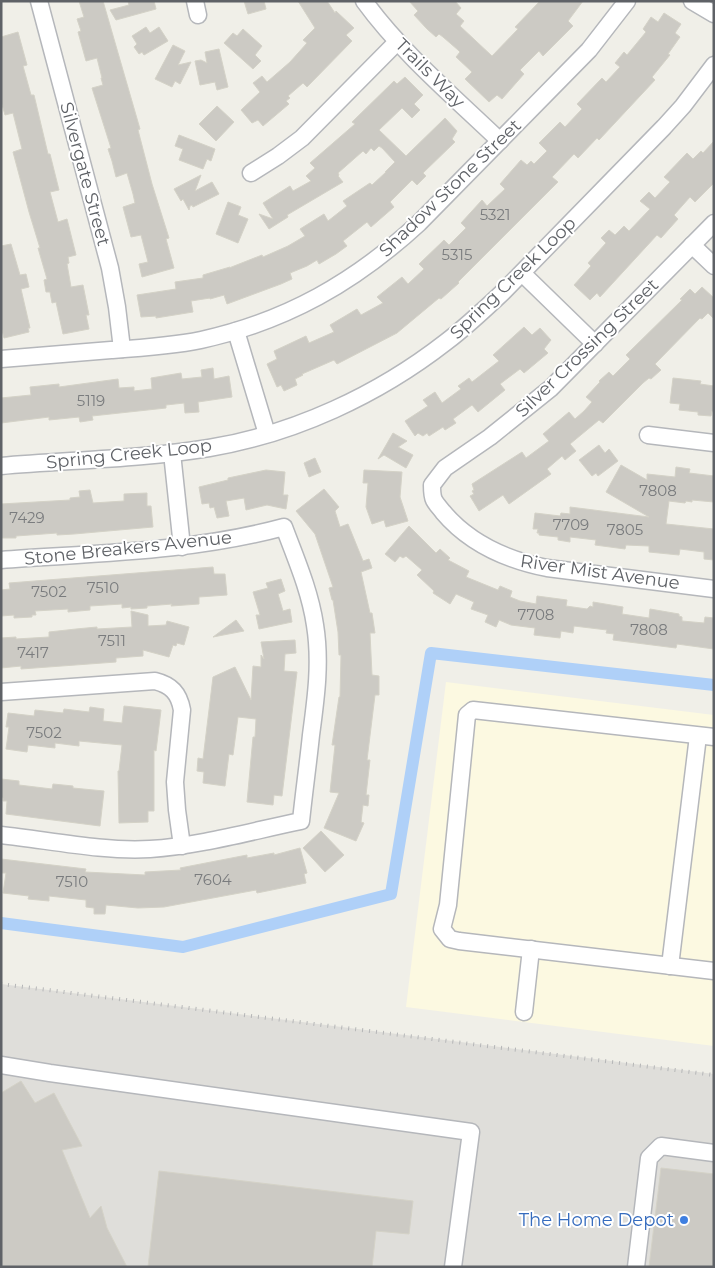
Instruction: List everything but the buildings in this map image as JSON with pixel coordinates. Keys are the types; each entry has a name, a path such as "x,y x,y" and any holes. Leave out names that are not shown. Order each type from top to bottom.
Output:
{"street":[{"name":"Silvergate Street","path":"40,1 110,268 122,350"},
{"name":"Trails Way","path":"364,1 398,42 500,141"},
{"name":"Shadow Stone Street","path":"1,359 122,350 201,340 236,331 294,310 328,292 360,272 391,249 419,223 589,50 627,1"},
{"path":"692,1 714,14"},
{"path":"251,173 302,138 398,42"},
{"name":"Spring Creek Loop","path":"1,466 172,453 212,447 267,434 305,421 340,407 382,385 446,343 475,318 664,127 683,106 714,65"},
{"name":"Silver Crossing Street","path":"432,485 446,468 490,438 552,388 714,223"},
{"path":"692,245 714,266"},
{"path":"522,272 595,344"},
{"path":"236,331 267,434"},
{"path":"648,435 714,443"},
{"path":"172,453 182,547"},
{"name":"River Mist Avenue","path":"432,485 433,499 450,519 464,533 483,546 503,556 525,564 547,568 714,589"},
{"name":"Stone Breakers Avenue","path":"1,560 182,547 218,542 284,527 309,597 315,625 318,658 317,686 301,821 182,846"},
{"path":"1,692 155,681 164,683 174,690 180,700 182,710 176,782 177,810 182,846 150,849 116,849 1,835"},
{"path":"670,966 706,737 473,710 469,712 467,715 448,905 442,929 450,939 670,966 714,971"},
{"path":"524,1012 531,949"},
{"path":"1,1065 470,1132 453,1267"},
{"path":"636,1267 649,1158 661,1146 714,1152"}],"shaded area":[{"path":"446,682 714,715 714,1046 406,1007"},
{"path":"1,984 714,1074 714,1267 1,1267"}],"waterway":[{"path":"1,923 183,947 391,894 431,653 714,685"}],"railway":[{"path":"1,984 714,1075"}],"place":[{"name":"The Home Depot","path":"684,1220"}]}
